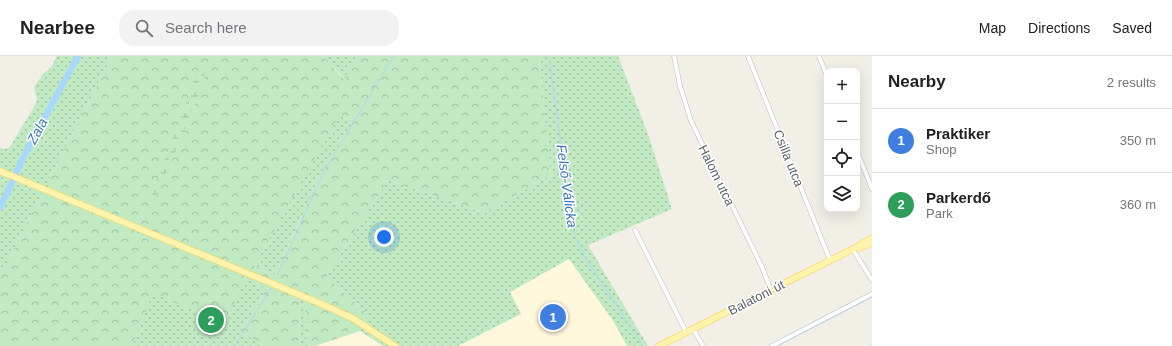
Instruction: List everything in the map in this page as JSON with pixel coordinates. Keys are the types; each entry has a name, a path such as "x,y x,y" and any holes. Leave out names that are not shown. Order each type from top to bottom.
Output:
{"main road":[{"path":"0,171 324,305 354,319 379,334 393,345"},
{"name":"Balatoni út","path":"658,346 853,249 872,238"},
{"name":"Balatoni út","path":"853,249 872,243"}],"street":[{"name":"Halom utca","path":"674,56 680,86 691,121 762,267 770,290"},
{"name":"Csilla utca","path":"748,56 830,260"},
{"path":"819,56 824,68"},
{"path":"860,159 872,189"},
{"path":"635,230 686,332"},
{"path":"853,249 872,280"},
{"path":"772,346 872,294"},
{"path":"693,329 703,346"}],"shaded area":[{"path":"569,259 614,322 627,346 458,346 521,314 510,293"},
{"path":"360,331 383,346 315,346"}],"green space":[{"path":"57,56 112,56 0,276 0,148 5,149 10,147 35,105 37,99 34,87 43,74 52,66"},
{"path":"112,56 323,56 344,79 356,56 539,56 551,175 484,213 388,180 326,277 368,314 360,331 315,346 307,346 305,302 299,299 300,346 265,346 241,332 267,288 246,279 224,323 153,293 132,346 0,346 0,276","holes":["340,114 352,124 323,170 275,275 254,266"]},
{"path":"323,56 356,56 345,79"},
{"path":"539,56 618,56 648,134 672,209 588,245 648,346 627,346 614,322 569,259 510,292 521,314 458,346 383,346 360,331 368,314 326,277 388,180 484,213 551,175"},
{"path":"200,66 205,68 204,82 152,208 148,205"},
{"path":"339,114 352,124 323,170 275,275 254,266"},
{"path":"246,279 267,288 241,332 265,346 132,346 152,293"},
{"path":"299,299 305,302 307,346 300,346"}],"waterway":[{"name":"Zala","path":"0,208 25,154 78,56"},
{"path":"277,276 324,171 394,56"},
{"name":"Felső-Válicka","path":"549,56 571,222 574,234 583,254 643,346"},
{"path":"235,346 271,288"},
{"path":"777,346 872,297"}],"place":[{"name":"Praktiker","path":"553,317"},
{"name":"Parkerdő","path":"211,320"}]}
